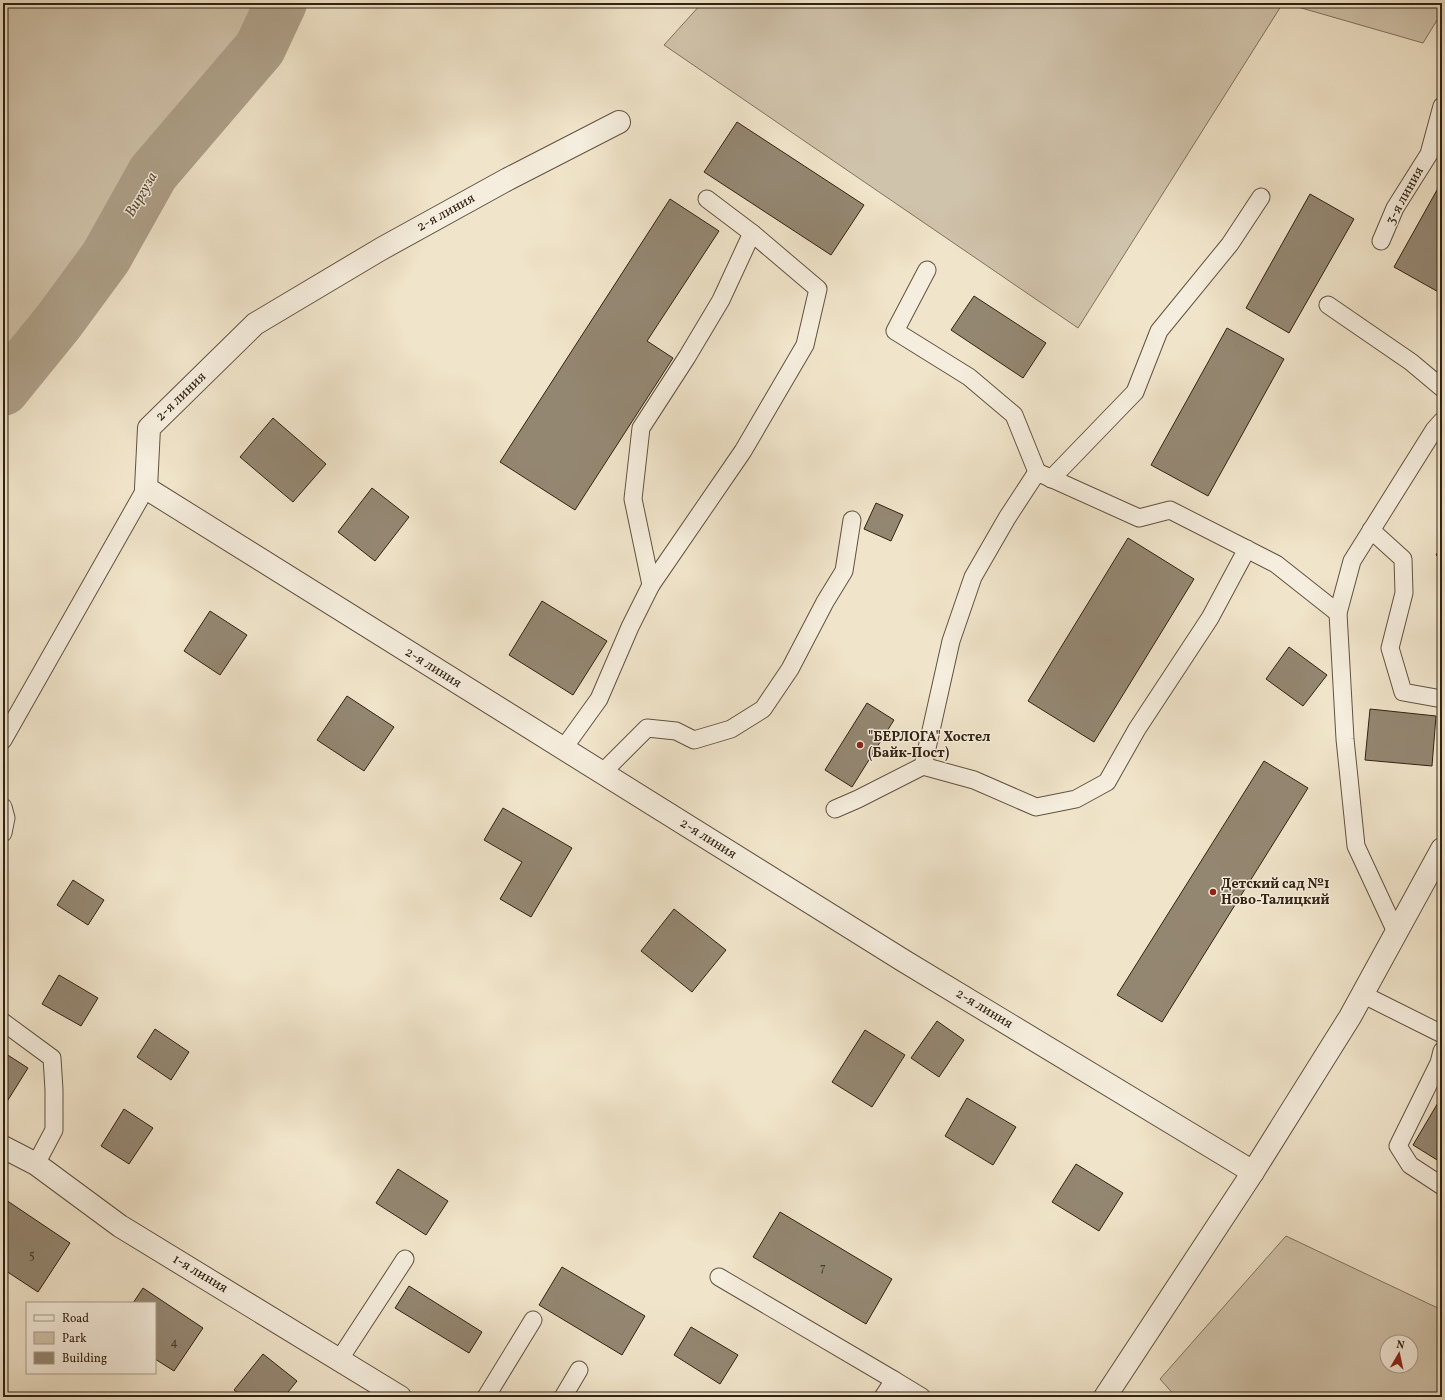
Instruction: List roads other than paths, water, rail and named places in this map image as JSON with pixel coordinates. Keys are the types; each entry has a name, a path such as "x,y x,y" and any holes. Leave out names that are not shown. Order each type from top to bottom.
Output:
{"street":[{"name":"2-я линия","path":"619,122 508,179 381,249 255,324 149,428 146,488 904,961 1254,1172"},
{"path":"1105,1397 1254,1172 1350,1017 1442,849"},
{"name":"1-я линия","path":"3,1147 36,1164 120,1226 400,1397"}],"lane":[{"name":"3-я линия","path":"1381,241 1395,208 1430,154 1442,106"},
{"path":"922,766 951,641 973,577 1007,518 1044,475 1135,392 1159,331 1230,244 1261,197"},
{"path":"563,749 599,699 630,627 651,585 743,451 805,345 818,289 752,233 708,200"},
{"path":"651,585 633,499 641,428 687,357 721,300 752,233"},
{"path":"927,270 895,331 969,377 1014,415 1044,475 1138,518 1170,510 1276,564 1338,613"},
{"path":"1328,305 1411,362 1442,388"},
{"path":"1396,932 1356,846 1345,739 1338,613 1352,560 1439,429"},
{"path":"3,740 146,488"},
{"path":"602,773 647,728 676,731 694,740 731,729 763,709 790,669 825,602 844,572 852,520"},
{"path":"1371,530 1403,559 1404,593 1390,648 1403,692 1442,699"},
{"path":"836,809 858,800 922,766 974,780 1036,807 1076,799 1107,782 1137,729 1210,618 1247,549"},
{"path":"3,807 6,818 3,833"},
{"path":"1362,994 1442,1034"},
{"path":"3,1022 52,1058 54,1130 36,1164"},
{"path":"1442,1051 1439,1063 1398,1146 1410,1165 1442,1186"},
{"path":"339,1360 405,1259"},
{"path":"719,1277 922,1397"},
{"path":"486,1397 533,1320"},
{"path":"563,1397 579,1370"},
{"path":"883,1397 894,1380"}],"waterway":[{"name":"Виргуза","path":"3,390 59,321 106,257 153,173 260,48 281,3"}],"place":[{"name":"\"БЕРЛОГА\" Хостел (Байк-Пост)","path":"860,745"},
{"name":"Детский сад №1 Ново-Талицкий","path":"1213,892"}]}
